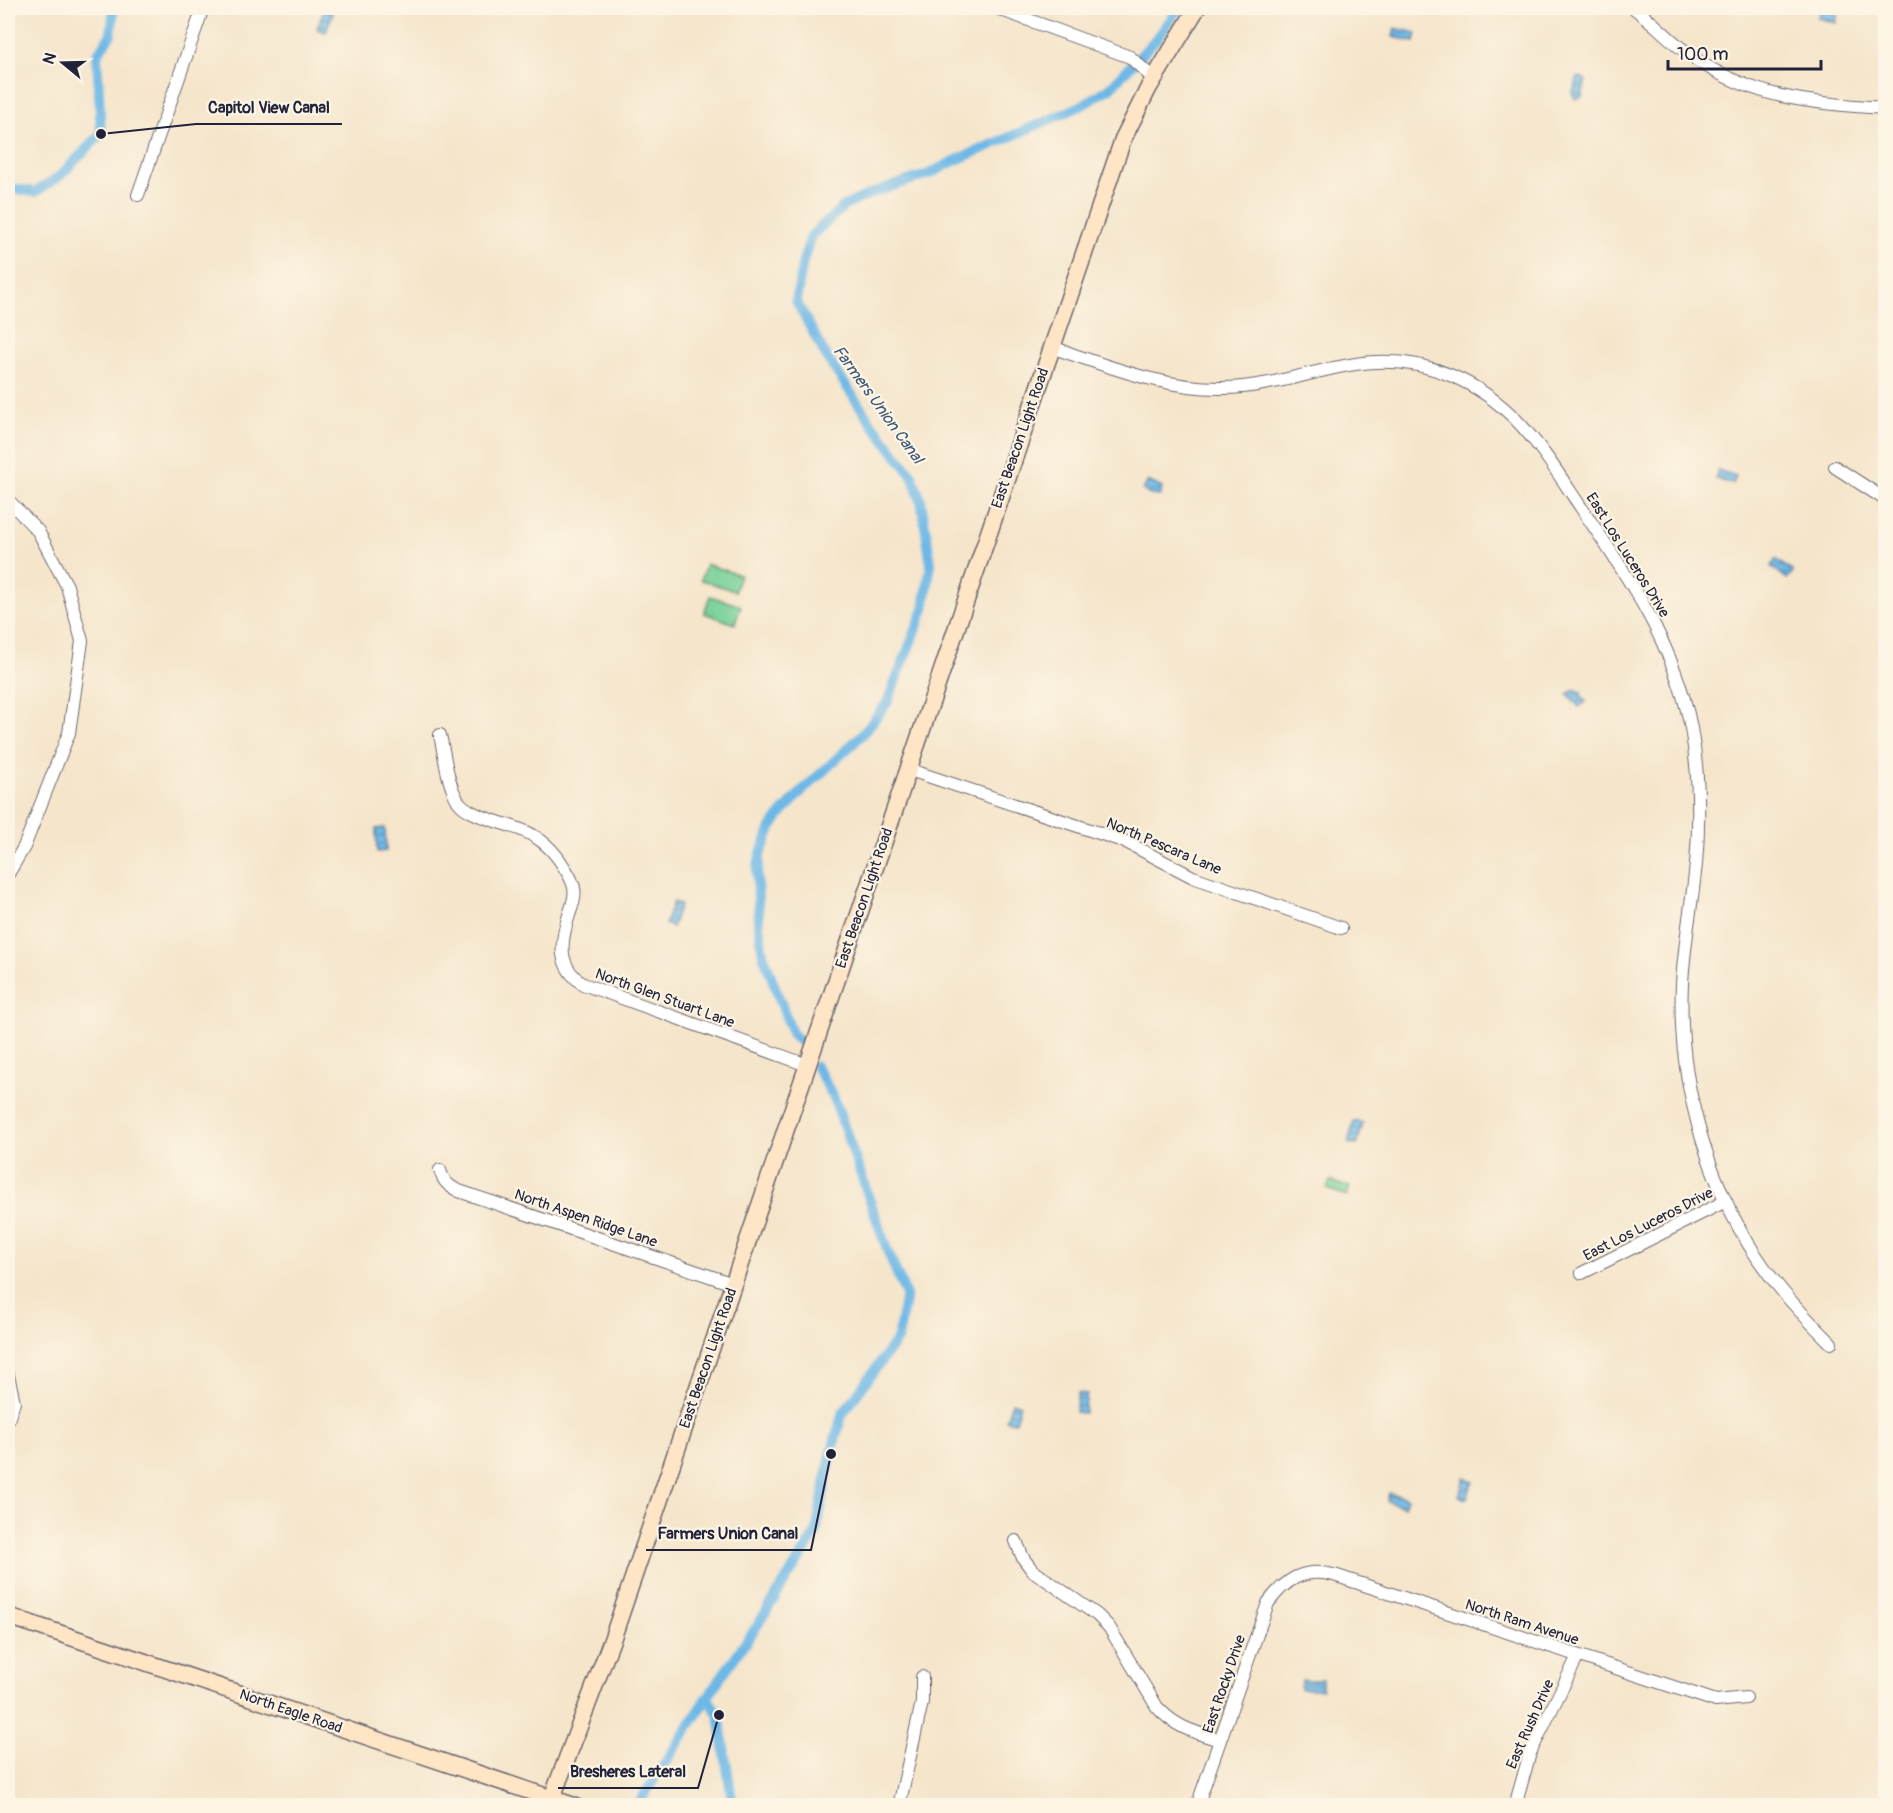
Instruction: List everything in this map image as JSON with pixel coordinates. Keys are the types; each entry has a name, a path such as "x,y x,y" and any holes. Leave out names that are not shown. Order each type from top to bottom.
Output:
{"main road":[{"name":"East Beacon Light Road","path":"551,1802 613,1637 1123,139 1154,79 1197,8"},
{"name":"North Eagle Road","path":"8,1616 551,1802 574,1806"}],"street":[{"path":"138,195 203,8"},
{"path":"996,8 1133,61 1154,79"},
{"path":"1634,8 1693,57 1738,83 1769,94 1816,104 1886,108"},
{"name":"East Los Luceros Drive","path":"1051,347 1132,374 1192,387 1245,387 1276,382 1340,365 1368,361 1423,366 1450,375 1479,389 1511,413 1540,447 1643,602 1661,638 1678,682 1691,727 1698,778 1699,825 1682,986 1683,1049 1708,1158 1744,1236 1773,1280 1831,1343"},
{"path":"1835,467 1886,500"},
{"path":"8,500 38,531 68,586 82,641 69,733 24,847 8,874"},
{"name":"North Glen Stuart Lane","path":"440,735 451,785 460,803 474,813 525,831 540,840 554,853 564,867 575,890 562,942 566,967 573,976 583,984 807,1065"},
{"name":"North Pescara Lane","path":"907,769 1126,842 1193,877 1341,928"},
{"name":"North Aspen Ridge Lane","path":"440,1170 443,1179 450,1187 459,1191 733,1284"},
{"name":"East Los Luceros Drive","path":"1582,1273 1726,1201"},
{"path":"8,1376 14,1402 8,1420"},
{"path":"1016,1541 1023,1558 1032,1570 1097,1615 1109,1627 1157,1707 1167,1718 1180,1727 1220,1740"},
{"name":"North Ram Avenue","path":"1290,1580 1303,1574 1323,1572 1716,1701 1746,1698"},
{"name":"East Rocky Drive","path":"1197,1806 1268,1603 1280,1586 1290,1580"},
{"name":"East Rush Drive","path":"1515,1806 1530,1753 1578,1656"},
{"path":"899,1806 922,1702 922,1677"}],"green space":[{"path":"706,564 740,575 735,591 701,580"},
{"path":"710,596 741,606 735,624 704,613"},
{"path":"1330,1181 1350,1187 1347,1196 1327,1189"}],"water":[{"path":"1820,9 1838,14 1836,23 1818,18"},
{"path":"324,10 333,13 326,32 317,29"},
{"path":"1395,28 1417,33 1415,42 1393,37"},
{"path":"1581,77 1586,80 1582,97 1575,99 1572,93 1576,86 1576,79"},
{"path":"1718,470 1736,476 1733,484 1715,479"},
{"path":"1148,481 1162,488 1160,496 1150,495 1143,490"},
{"path":"1776,559 1793,572 1787,579 1771,566"},
{"path":"1574,689 1581,692 1586,702 1579,707 1568,694"},
{"path":"385,828 386,851 377,852 376,829"},
{"path":"673,902 680,905 672,927 665,924"},
{"path":"1354,1121 1363,1123 1357,1145 1348,1143"},
{"path":"1078,1393 1087,1394 1084,1413 1075,1412"},
{"path":"1012,1402 1020,1405 1015,1422 1006,1420"},
{"path":"1464,1478 1473,1481 1467,1498 1459,1496"},
{"path":"1389,1493 1407,1498 1404,1507 1387,1501"},
{"path":"1302,1680 1322,1680 1322,1689 1301,1689"}],"waterway":[{"path":"8,188 35,192 60,176 101,134 97,55 111,34 114,8"},
{"name":"Farmers Union Canal","path":"802,1043 792,1033 763,954 759,925 757,873 760,855 771,828 782,813 862,735 887,703 924,609 931,564 921,501 912,475 872,424 827,358 796,301 803,261 811,236 844,206 875,192 929,174 1081,106 1110,88 1157,38 1179,8"},
{"name":"Farmers Union Canal","path":"637,1806 816,1533 831,1454 842,1415 898,1338 906,1295 888,1252 834,1098 816,1066"},
{"path":"707,1697 719,1715 733,1806"}],"place":[{"name":"Capitol View Canal","path":"101,134"},
{"name":"Farmers Union Canal","path":"831,1454"},
{"name":"Bresheres Lateral","path":"719,1715"}]}
